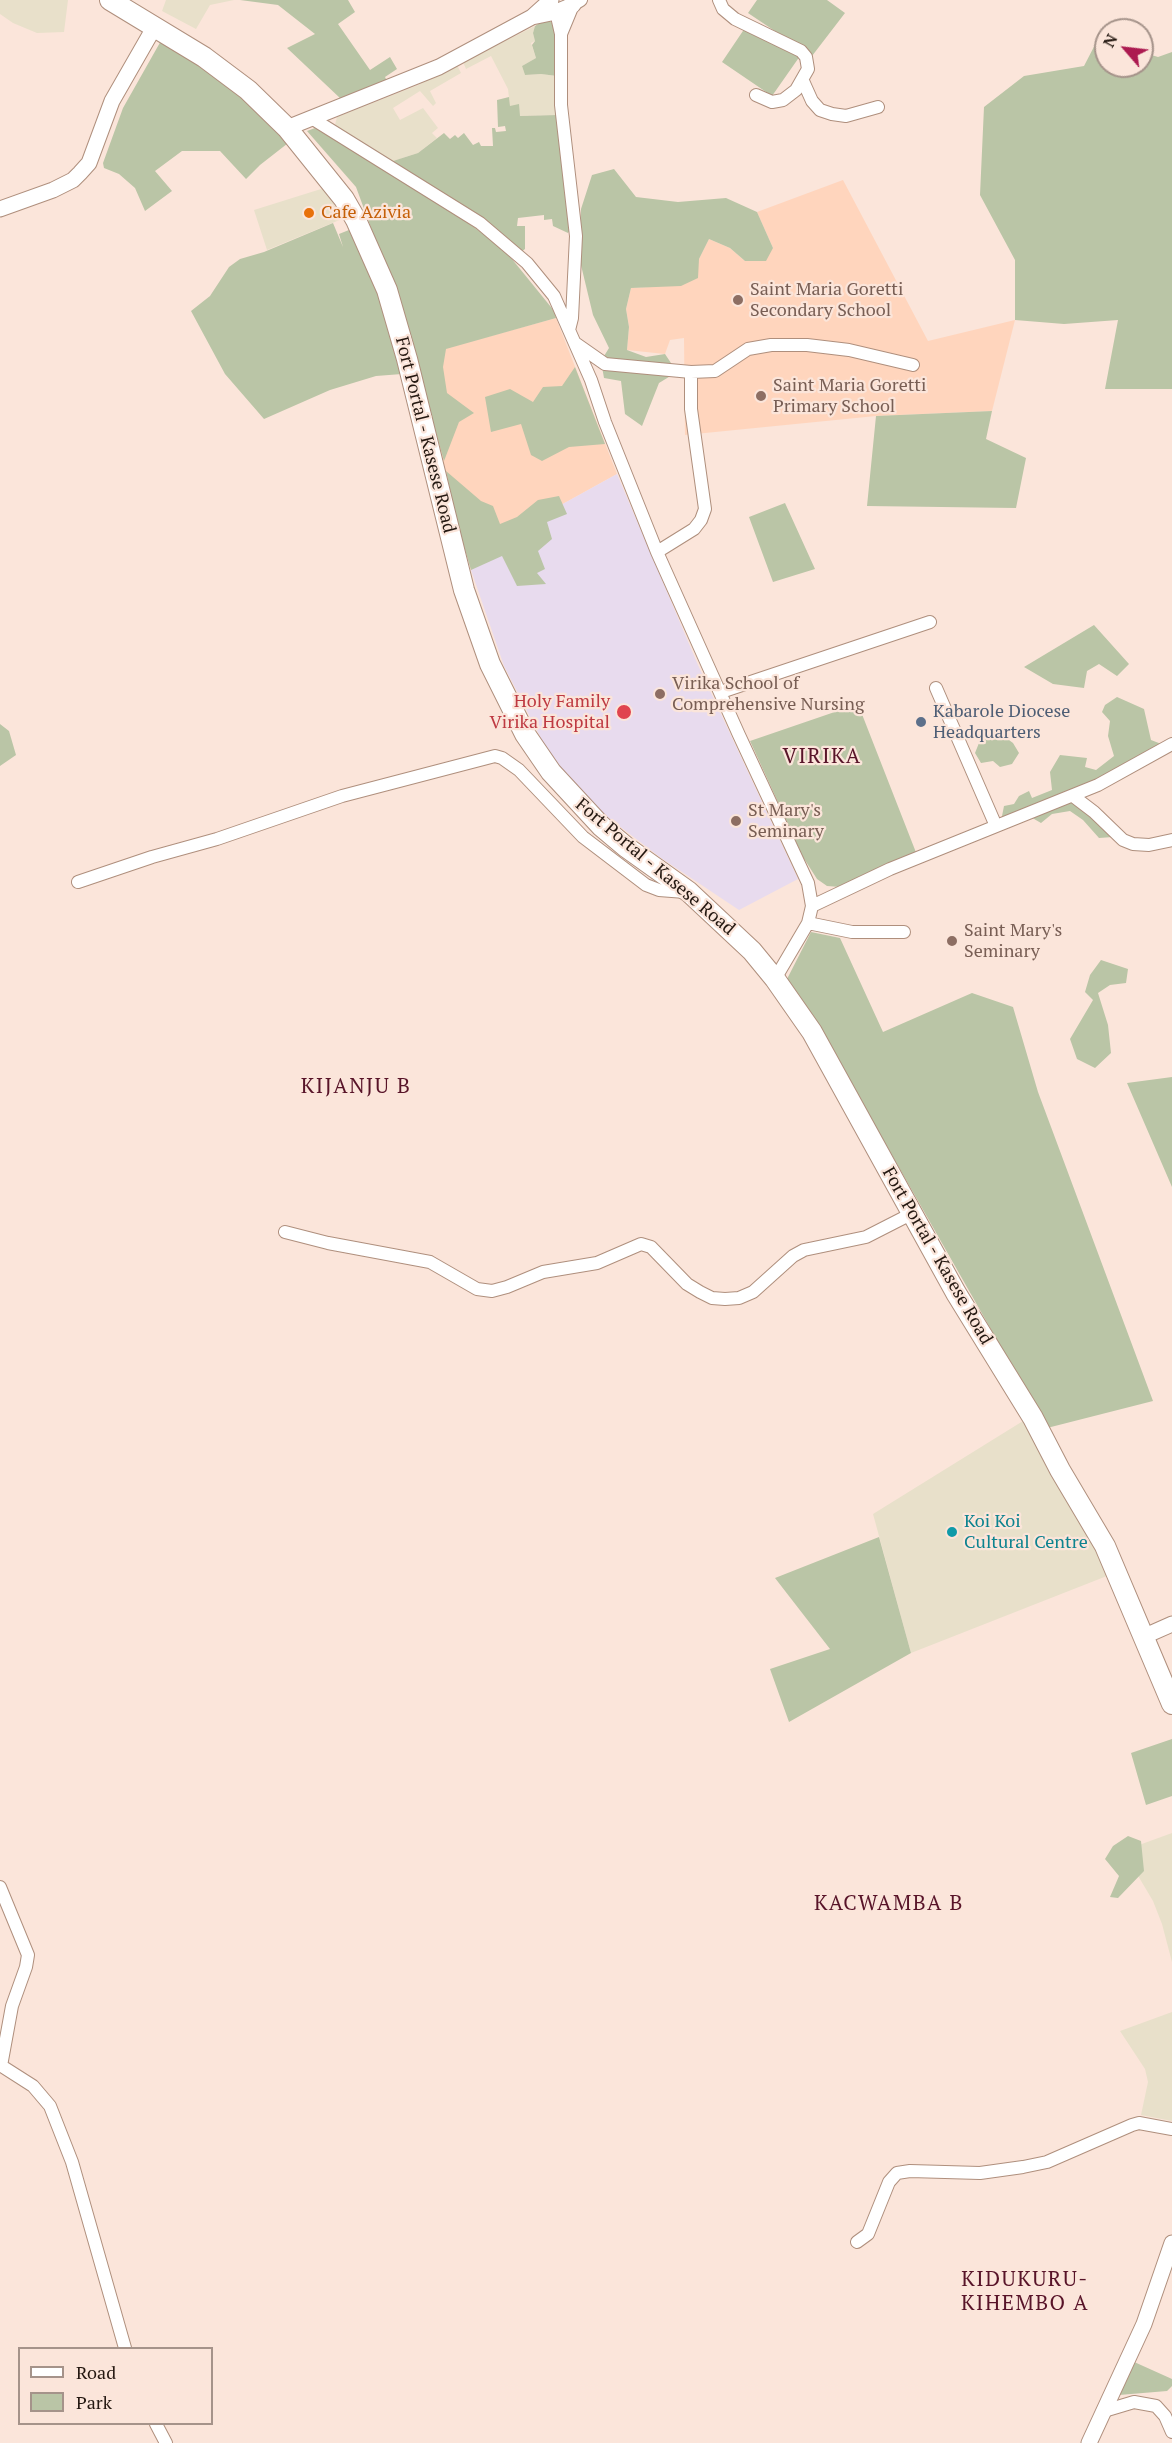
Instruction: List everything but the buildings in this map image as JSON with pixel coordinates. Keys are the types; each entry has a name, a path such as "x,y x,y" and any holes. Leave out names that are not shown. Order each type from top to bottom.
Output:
{"highway":[{"name":"Fort Portal - Kasese Road","path":"110,0 155,26 226,73 268,107 344,200 356,220 387,290 407,359 464,590 490,664 525,734 550,772 574,800 626,847 689,892 730,929 775,979 812,1032 956,1293 1033,1418 1060,1470 1105,1546 1172,1704"}],"street":[{"path":"719,0 723,9 735,19 801,51 808,62 803,81 796,90 783,99 772,102 756,95"},
{"path":"287,128 419,77 554,4 575,2 561,34"},
{"path":"554,4 561,34 561,105 576,236 572,318 569,330"},
{"path":"0,209 53,190 73,180 89,163 112,101 155,26"},
{"path":"803,81 812,101 820,110 846,116 879,107"},
{"path":"313,119 480,223 527,263 554,296 591,380 605,422 657,552 808,883 812,906 808,923 775,979"},
{"path":"574,343 605,364 691,372 715,371 748,349 771,345 807,345 849,350 913,365"},
{"path":"591,380 605,364"},
{"path":"657,552 694,529 705,509 691,409 691,372"},
{"path":"721,692 930,622"},
{"path":"936,688 996,826"},
{"path":"812,906 890,869 1098,785 1172,744"},
{"path":"78,882 152,857 217,839 342,796 495,756 519,770 583,837 646,885 659,890 689,892"},
{"path":"1072,796 1094,812 1123,840 1133,844 1149,845 1172,840"},
{"path":"808,923 852,932 904,932"},
{"path":"285,1232 328,1243 430,1262 477,1289 492,1291 543,1272 597,1263 642,1244 651,1247 687,1284 699,1292 712,1298 725,1299 739,1298 753,1292 793,1256 804,1250 866,1237 913,1213"},
{"path":"1145,1636 1172,1624"},
{"path":"0,1887 28,1954 26,1968 12,2006 1,2066 33,2086 50,2106 72,2162 124,2347"},
{"path":"857,2242 868,2234 889,2182 897,2173 910,2171 980,2173 1013,2168 1047,2162 1139,2123 1172,2129"},
{"path":"1089,2443 1144,2324 1172,2243"},
{"path":"1104,2411 1134,2402 1156,2406 1172,2432"},
{"path":"157,2425 166,2443"}],"shaded area":[{"path":"0,0 68,0 64,32 37,33 13,23 0,14"},
{"path":"166,0 234,0 210,5 196,29 162,11"},
{"path":"535,26 533,33 535,41 531,43 536,58 522,66 525,75 557,76 557,115 519,116 510,106 508,89 491,56 466,69 463,62"},
{"path":"457,65 461,73 430,91 436,103 433,106 420,91 393,108 400,120 423,108 438,128 432,133 437,138 418,153 393,161 335,125 337,117 418,85"},
{"path":"843,180 928,341 1015,320 992,411 876,416 685,435 684,338 670,340 665,354 627,350 629,327 626,309 631,288 649,287 699,259 709,239 730,248 745,261 773,248 757,212"},
{"path":"321,189 326,190 342,219 267,250 254,210"},
{"path":"556,318 617,474 541,516 471,570 414,357"},
{"name":"Holy Family Virika Hospital","path":"617,474 698,665 798,879 739,910 661,858 601,812 551,758 504,666 471,570 541,516"},
{"path":"1023,1421 1112,1574 911,1653 873,1514"},
{"path":"1172,1833 1172,1962 1162,1924 1153,1901 1134,1869 1128,1849"},
{"path":"1172,2012 1172,2121 1141,2115 1148,2082 1145,2069 1120,2031"}],"green space":[{"path":"240,0 348,0 355,12 338,24 370,70 390,57 397,69 385,77 388,83 341,99 287,48 315,34 278,5"},
{"path":"757,0 827,0 845,13 812,56 748,13"},
{"path":"544,20 551,22 557,30 557,76 525,75 522,66 536,58 532,45 535,41 533,33 535,26"},
{"path":"749,22 800,56 772,96 722,62"},
{"path":"162,39 210,66 292,140 246,179 220,151 182,151 155,171 172,191 145,211 135,188 119,174 104,168 103,163 123,108"},
{"path":"1094,47 1094,78 1154,78 1154,56 1158,57 1172,52 1172,389 1105,389 1118,320 1064,324 1015,320 1015,260 980,195 984,107 1024,76 1084,66"},
{"path":"509,97 510,106 519,104 520,116 557,115 570,230 568,233 553,226 552,219 544,220 544,215 518,218 517,226 525,226 525,249 521,252 393,161 418,153 444,133 450,139 455,135 458,138 464,133 473,145 479,142 481,146 493,146 492,128 495,128 496,132 506,131 505,126 498,127 497,100"},
{"path":"315,128 443,205 503,248 555,312 556,318 446,349 443,367 447,393 474,413 459,422 444,461 402,312 356,187 307,131"},
{"path":"614,169 636,197 678,202 726,198 757,212 773,248 766,261 745,261 730,248 709,239 699,259 698,278 681,286 631,288 626,309 629,327 627,350 646,357 665,354 677,372 659,383 642,426 625,414 621,381 604,378 601,361 609,348 593,315 580,261 581,209 592,175"},
{"path":"333,223 343,247 339,234 349,230 385,310 394,352 402,374 376,376 330,390 264,419 225,374 191,311 210,296 229,267 240,259 264,252"},
{"path":"575,367 605,444 569,447 542,461 531,455 521,424 491,432 485,397 510,389 533,402 543,387 562,386"},
{"path":"992,411 986,439 1026,458 1016,508 867,506 876,416"},
{"path":"446,471 481,501 493,506 500,524 517,517 538,500 559,496 567,514 547,522 552,539 538,551 545,569 537,573 546,584 517,586 502,556 471,570 458,526"},
{"path":"785,503 815,569 773,582 749,517"},
{"path":"1094,625 1129,664 1117,676 1099,664 1087,671 1084,688 1053,684 1024,667"},
{"path":"1117,697 1144,709 1151,740 1164,745 1095,783 1001,821 1004,806 1014,804 1019,796 1029,791 1032,798 1052,790 1050,772 1060,755 1087,758 1085,767 1096,770 1114,756 1108,736 1110,721 1102,712 1105,705"},
{"path":"858,704 917,855 840,887 827,886 817,879 803,857 750,741"},
{"path":"0,724 9,731 16,755 0,766"},
{"path":"1002,735 1013,743 1019,753 1012,764 1000,767 993,761 981,763 975,753 981,738"},
{"path":"1072,799 1113,837 1099,838 1083,820 1070,811 1052,814 1041,823 1029,816"},
{"path":"811,932 840,938 883,1032 972,993 1013,1007 1038,1092 1153,1401 1047,1428 876,1127 786,981"},
{"path":"1101,960 1128,969 1126,983 1110,985 1098,993 1108,1025 1111,1053 1095,1068 1077,1059 1070,1039 1093,1000 1085,992 1090,975"},
{"path":"1172,1077 1172,1187 1127,1083"},
{"path":"879,1537 911,1653 789,1722 770,1669 830,1649 775,1578"},
{"path":"1172,1739 1172,1796 1146,1805 1131,1753"},
{"path":"1128,1836 1141,1841 1144,1871 1118,1898 1110,1897 1119,1876 1105,1859 1113,1846"},
{"path":"1132,2361 1172,2379 1172,2386 1167,2391 1119,2395"}],"place":[{"name":"Cafe Azivia","path":"309,213"},
{"name":"Saint Maria Goretti Secondary School","path":"738,300"},
{"name":"Saint Maria Goretti Primary School","path":"761,396"},
{"name":"Virika School of Comprehensive Nursing","path":"660,694"},
{"name":"Holy Family Virika Hospital","path":"624,712"},
{"name":"Kabarole Diocese Headquarters","path":"921,722"},
{"name":"St Mary's Seminary","path":"736,821"},
{"name":"Saint Mary's Seminary","path":"952,941"},
{"name":"Koi Koi Cultural Centre","path":"952,1532"}],"district":[{"name":"VIRIKA","path":"822,757"},
{"name":"KIJANJU B","path":"356,1087"},
{"name":"KACWAMBA B","path":"889,1904"},
{"name":"KIDUKURU- KIHEMBO A","path":"1025,2292"}]}
